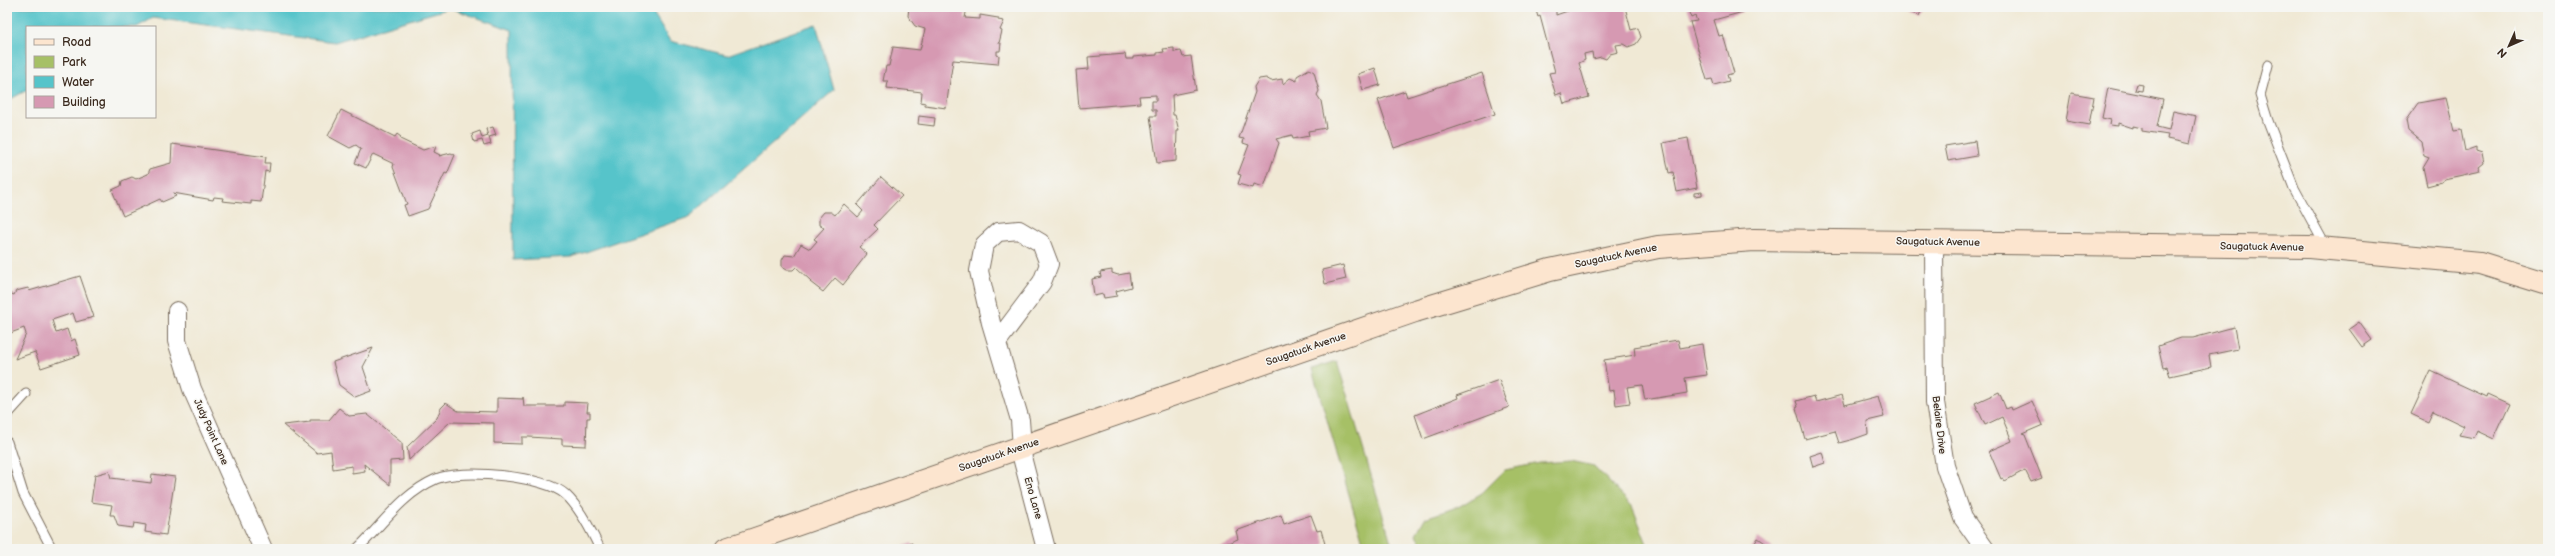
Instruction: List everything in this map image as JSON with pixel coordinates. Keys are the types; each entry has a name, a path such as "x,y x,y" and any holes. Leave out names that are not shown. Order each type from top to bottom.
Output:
{"main road":[{"name":"Saugatuck Avenue","path":"726,549 1415,311 1550,270 1658,247 1754,240 2326,249 2480,263 2548,284"}],"street":[{"name":"Eno Lane","path":"997,342 1042,282 1049,264 1041,243 1019,230 998,232 984,245 979,271 997,342 1020,420 1023,461 1046,549"},
{"name":"Belaire Drive","path":"1934,242 1935,402 1945,466 1963,518 1985,549"},
{"name":"Judy Point Lane","path":"177,311 177,341 192,389 263,549"}],"lane":[{"path":"2268,65 2260,95 2268,121 2294,188 2326,249"},
{"path":"7,415 26,394"},
{"path":"7,442 23,493 52,549"},
{"path":"357,549 400,501 437,478 467,473 553,486 566,495 600,549"}],"green space":[{"path":"1337,361 1393,549 1365,549 1312,369"},
{"path":"1571,461 1594,466 1632,506 1649,549 1423,549 1416,534 1425,518 1460,506 1482,493 1505,470 1540,463"}],"water":[{"path":"7,7 649,7 670,41 727,55 816,24 834,90 689,217 571,257 513,260 512,30 450,8 335,42 153,18 139,26 26,26 26,91 7,101"}],"building":[{"path":"909,7 967,7 965,18 980,19 980,15 998,18 998,20 1004,21 1000,30 1002,31 999,43 1001,43 1000,51 997,51 997,55 999,56 998,64 953,60 946,108 925,105 925,103 921,102 922,92 887,88 888,81 883,81 886,66 889,66 893,47 920,50 925,29 915,26 908,16"},
{"path":"1535,7 1556,7 1556,15 1579,7 1625,7 1631,30 1638,28 1641,37 1636,44 1628,47 1623,44 1616,45 1618,52 1610,54 1606,59 1601,57 1593,59 1592,52 1584,54 1585,60 1579,63 1589,97 1564,104 1561,93 1556,95 1549,73 1555,72 1540,16 1538,17"},
{"path":"1687,7 1748,7 1742,9 1743,12 1714,20 1719,36 1723,35 1734,73 1727,75 1729,81 1714,85 1712,79 1707,80 1690,22 1697,21 1695,16 1691,18"},
{"path":"1899,7 1923,7 1919,16"},
{"path":"1174,48 1174,52 1181,51 1183,57 1191,56 1196,90 1172,95 1173,115 1175,115 1179,131 1177,131 1176,161 1157,163 1150,116 1156,116 1156,110 1152,110 1152,101 1156,101 1156,95 1139,96 1140,103 1079,108 1076,70 1089,69 1088,57 1125,54 1126,59 1133,59 1133,57 1157,55 1157,53 1164,52 1163,49"},
{"path":"1375,68 1380,85 1363,90 1358,74"},
{"path":"1309,69 1314,72 1319,91 1317,95 1321,101 1326,128 1308,131 1309,136 1293,139 1292,135 1276,139 1279,143 1264,187 1254,184 1253,188 1238,184 1241,175 1238,174 1249,145 1243,143 1244,139 1239,138 1255,92 1254,87 1259,79 1266,78 1271,81 1282,79 1283,84 1290,78 1297,81 1297,76"},
{"path":"1482,73 1495,114 1394,148 1378,100 1405,91 1407,97"},
{"path":"2137,84 2143,85 2142,91 2135,90"},
{"path":"2108,88 2163,99 2157,127 2169,130 2173,111 2196,116 2190,144 2167,139 2168,135 2142,131 2142,128 2133,126 2133,128 2118,123 2118,126 2110,125 2111,120 2102,118"},
{"path":"2071,93 2094,97 2089,125 2066,121"},
{"path":"2446,98 2454,131 2461,130 2465,151 2476,147 2476,151 2482,153 2484,163 2479,167 2481,171 2444,179 2442,182 2427,186 2423,167 2429,157 2424,155 2421,142 2408,131 2406,120 2418,103"},
{"path":"341,110 395,137 397,134 401,137 400,139 423,150 436,146 434,152 440,155 439,156 451,153 455,155 447,174 445,173 428,209 408,216 404,205 407,204 393,167 394,164 373,154 366,168 355,163 361,149 356,145 350,148 328,136"},
{"path":"919,116 935,118 934,126 918,124"},
{"path":"493,127 496,135 489,137 491,144 484,146 482,140 474,142 472,134 480,131 482,138 488,136 486,129"},
{"path":"1688,138 1697,188 1677,192 1673,172 1669,173 1663,143"},
{"path":"1975,141 1977,156 1948,161 1945,146"},
{"path":"172,144 266,157 265,163 270,163 269,172 265,171 261,202 251,201 251,204 222,201 223,198 214,197 213,200 173,193 176,196 162,202 160,199 123,216 112,190 121,186 122,181 132,177 136,179 148,174 150,169 171,163"},
{"path":"881,177 902,196 874,225 878,229 859,247 867,254 843,285 835,278 823,292 810,282 811,281 796,267 793,270 787,270 782,267 782,260 785,255 794,256 801,244 810,249 817,241 814,239 824,228 819,225 819,218 824,212 831,212 835,215 844,204 858,217 863,211 857,205"},
{"path":"1702,192 1702,195 1694,196 1694,193"},
{"path":"1343,265 1346,279 1325,284 1322,270"},
{"path":"1112,270 1112,273 1118,275 1129,273 1131,287 1116,291 1117,296 1104,298 1103,294 1094,296 1092,279 1101,277 1100,272"},
{"path":"80,276 94,317 76,322 73,313 52,320 56,333 67,329 71,341 75,339 80,355 41,368 35,352 15,359 26,334 24,328 8,334 7,292 14,295 16,291 28,288 29,291"},
{"path":"2359,322 2372,340 2362,347 2349,329"},
{"path":"2234,327 2238,349 2209,355 2211,367 2170,376 2167,367 2163,368 2158,346 2181,338 2193,338"},
{"path":"1678,340 1680,348 1702,344 1707,375 1685,378 1687,393 1645,400 1642,385 1627,387 1630,403 1616,405 1614,390 1609,391 1604,360 1635,355 1634,347"},
{"path":"373,348 363,367 371,391 355,397 339,385 333,362"},
{"path":"2431,371 2487,397 2488,394 2510,404 2494,439 2477,431 2474,438 2459,435 2464,426 2433,411 2428,422 2411,414"},
{"path":"1499,380 1509,407 1423,439 1415,415 1458,398 1457,395"},
{"path":"1999,392 2006,409 2011,407 2012,410 2032,401 2043,425 2022,434 2025,435 2042,478 2031,482 2025,470 2005,481 2003,478 2001,479 1989,451 2012,441 2002,417 1985,425 1975,403"},
{"path":"1842,395 1845,405 1878,396 1884,417 1867,421 1868,434 1854,439 1839,443 1835,431 1805,439 1796,408 1798,407 1796,401 1814,396 1816,402"},
{"path":"523,397 524,406 564,406 564,402 588,403 587,412 590,412 590,418 587,418 586,446 562,445 562,439 529,437 522,437 522,444 494,443 494,423 450,422 409,460 407,447 437,418 441,408 446,403 458,411 497,412 497,398 523,399"},
{"path":"339,408 349,416 367,414 402,443 403,460 390,461 390,485 364,464 365,471 352,473 352,466 333,469 331,451 317,453 283,425 310,422 310,420 329,420"},
{"path":"1822,452 1825,463 1813,467 1810,456"},
{"path":"109,471 111,478 151,483 152,474 175,477 166,535 145,532 146,525 134,523 133,528 118,526 114,515 110,515 112,505 91,502 95,475"},
{"path":"1281,515 1284,524 1311,515 1317,531 1321,530 1325,544 1322,545 1323,549 1212,549 1238,539 1236,531"},
{"path":"1758,538 1774,549 1751,549"},
{"path":"912,543 914,549 896,549"}]}
